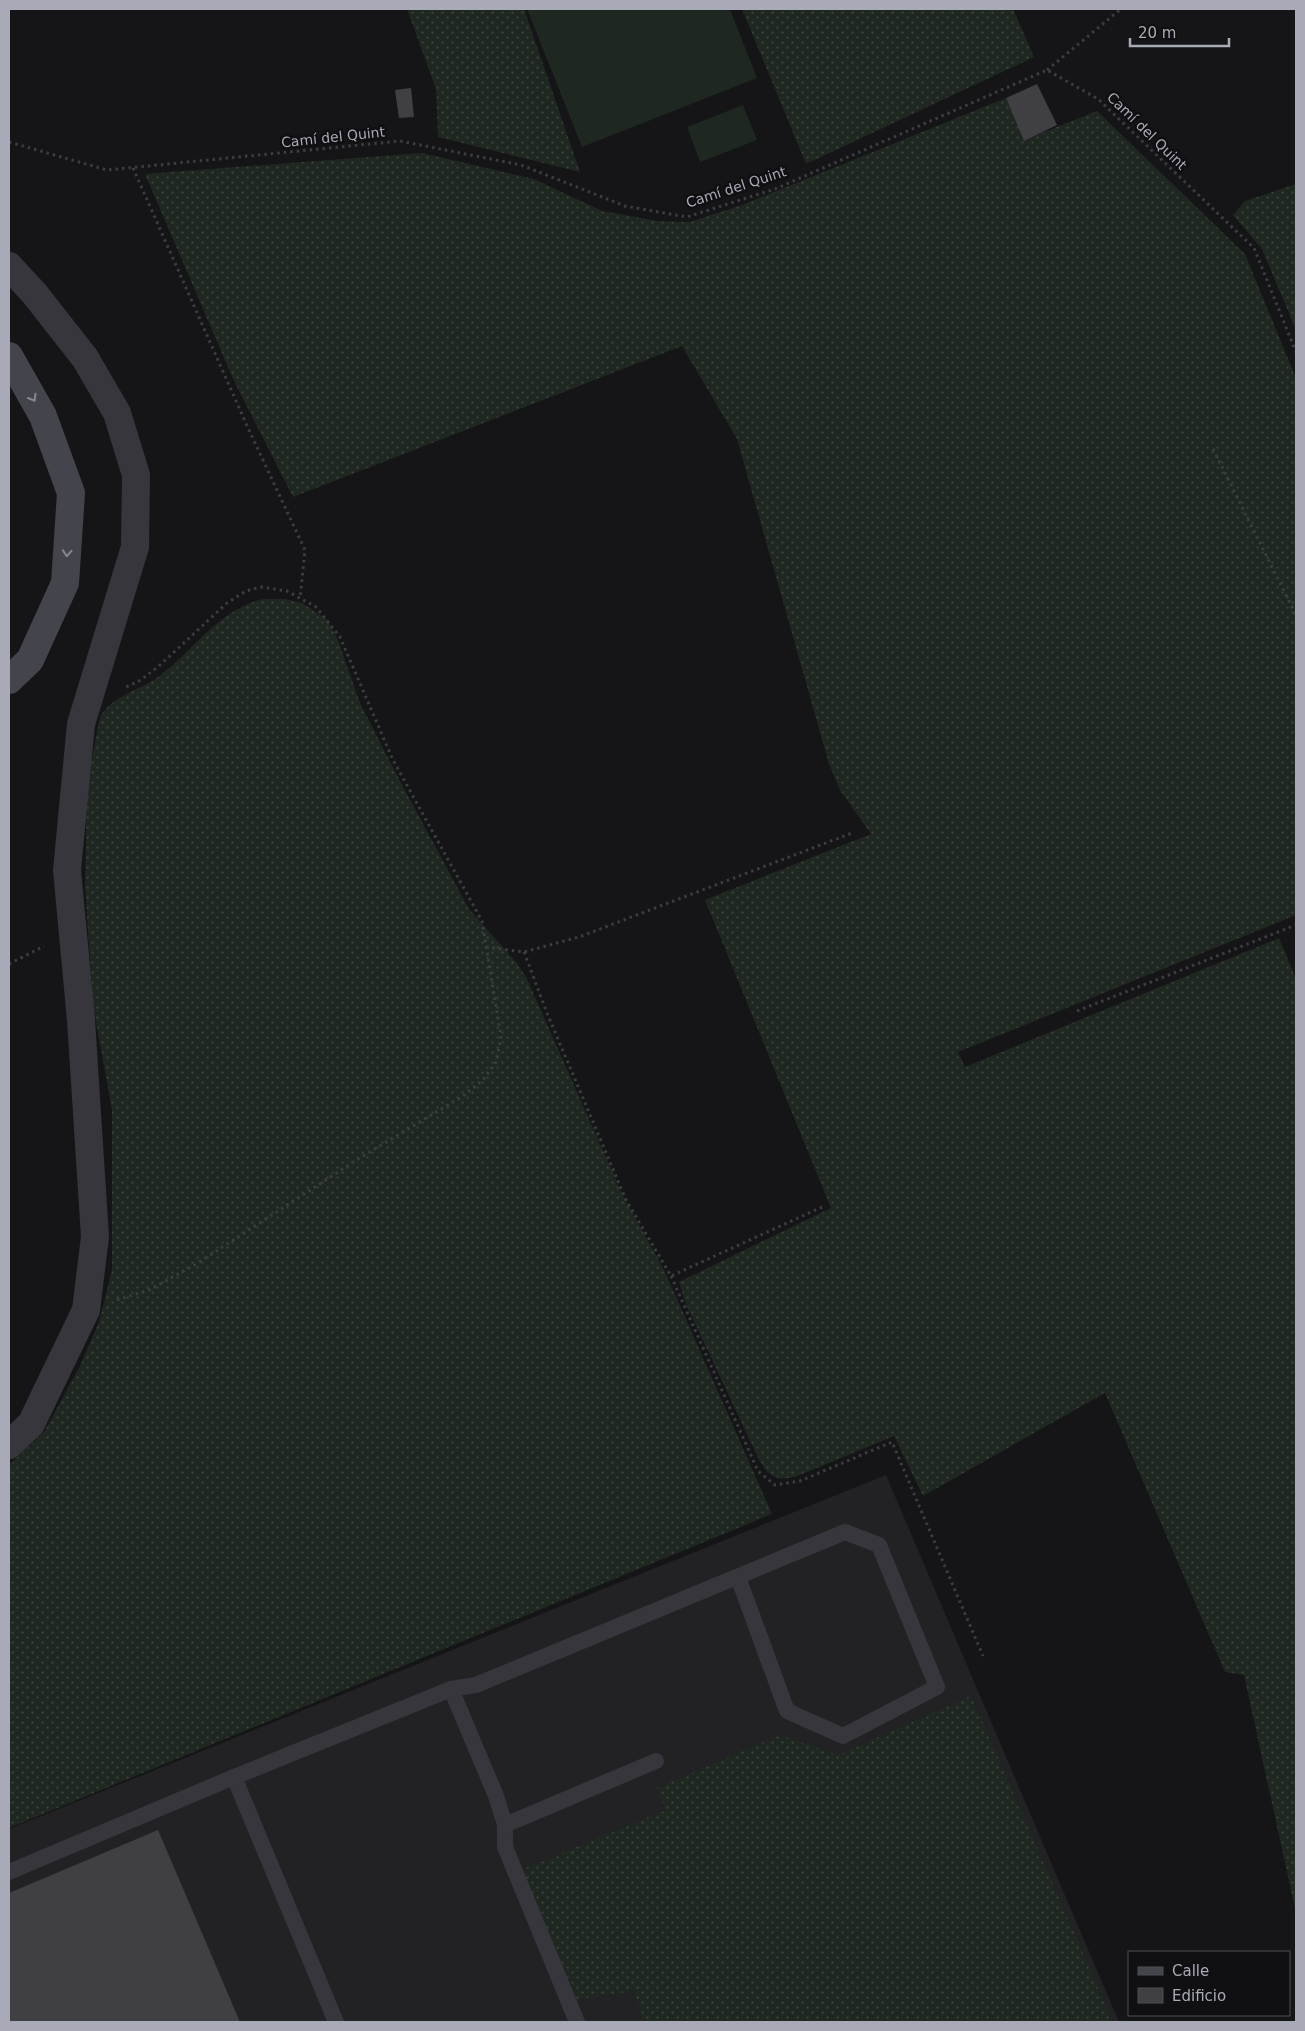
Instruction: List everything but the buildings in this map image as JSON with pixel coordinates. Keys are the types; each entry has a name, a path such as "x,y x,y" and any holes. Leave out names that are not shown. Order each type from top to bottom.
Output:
{"main road":[{"path":"9,356 43,416 71,493 65,582 30,660 9,680"}],"street":[{"path":"9,266 34,293 85,358 117,412 136,475 135,547 81,724 67,870 81,1020 95,1237 86,1310 31,1424 9,1445"}],"lane":[{"path":"9,1872 234,1777 450,1689 476,1684 845,1532 879,1545 938,1687 843,1736 787,1711 738,1577"},
{"path":"450,1689 496,1796 505,1825 505,1847 577,2022"},
{"path":"505,1825 656,1761"},
{"path":"234,1777 336,2022"}],"path":[{"path":"1047,70 1121,9"},
{"name":"Camí del Quint","path":"9,142 107,170 244,158 400,141 521,164 625,206 687,217 775,189 1047,70 1098,99 1254,248 1296,352"},
{"path":"133,168 248,428 305,550 300,599"},
{"path":"1213,449 1296,615"},
{"path":"86,1310 149,1290 198,1263 358,1158 463,1096 483,1080 496,1062 501,1037 482,921 394,760 340,638 316,607 287,591 261,587 246,591 227,603 141,680 109,694 90,696"},
{"path":"486,947 524,952 579,937 852,833"},
{"path":"1077,1011 1296,925"},
{"path":"524,952 547,1013 626,1200 671,1276 758,1471 775,1485 800,1481 892,1442 983,1656"},
{"path":"671,1276 822,1207"}],"shaded area":[{"path":"407,9 524,9 580,172 438,137 436,89"},
{"path":"527,9 730,9 757,78 582,147"},
{"path":"742,9 1013,9 1034,57 806,164"},
{"path":"1006,98 1024,140 1097,111 1245,254 1296,378 1296,915 958,1052 965,1067 1279,938 1296,979 1296,1913 1244,1675 1225,1672 1105,1393 923,1496 894,1436 795,1477 778,1478 770,1474 759,1460 686,1304 679,1282 831,1208 705,900 871,834 840,790 829,764 737,439 682,346 293,497 234,381 145,174 422,153 534,179 602,211 657,221 690,222 742,205"},
{"path":"743,105 757,140 700,162 687,127"},
{"path":"1296,184 1296,330 1262,249 1233,215 1245,201"},
{"path":"263,599 284,599 302,603 328,620 339,643 360,703 469,909 517,963 527,979 623,1196 662,1266 772,1514 9,1828 9,1465 44,1432 80,1366 99,1322 112,1270 112,1110 93,1005 85,886 87,784 100,717 106,709 120,698 162,674 221,620 248,604"},
{"path":"886,1475 1119,2022 9,2022 9,1829"},
{"path":"971,1696 1113,2022 644,2022 634,1991 568,2001 516,1872 666,1810 657,1788 780,1735 838,1755"}]}
